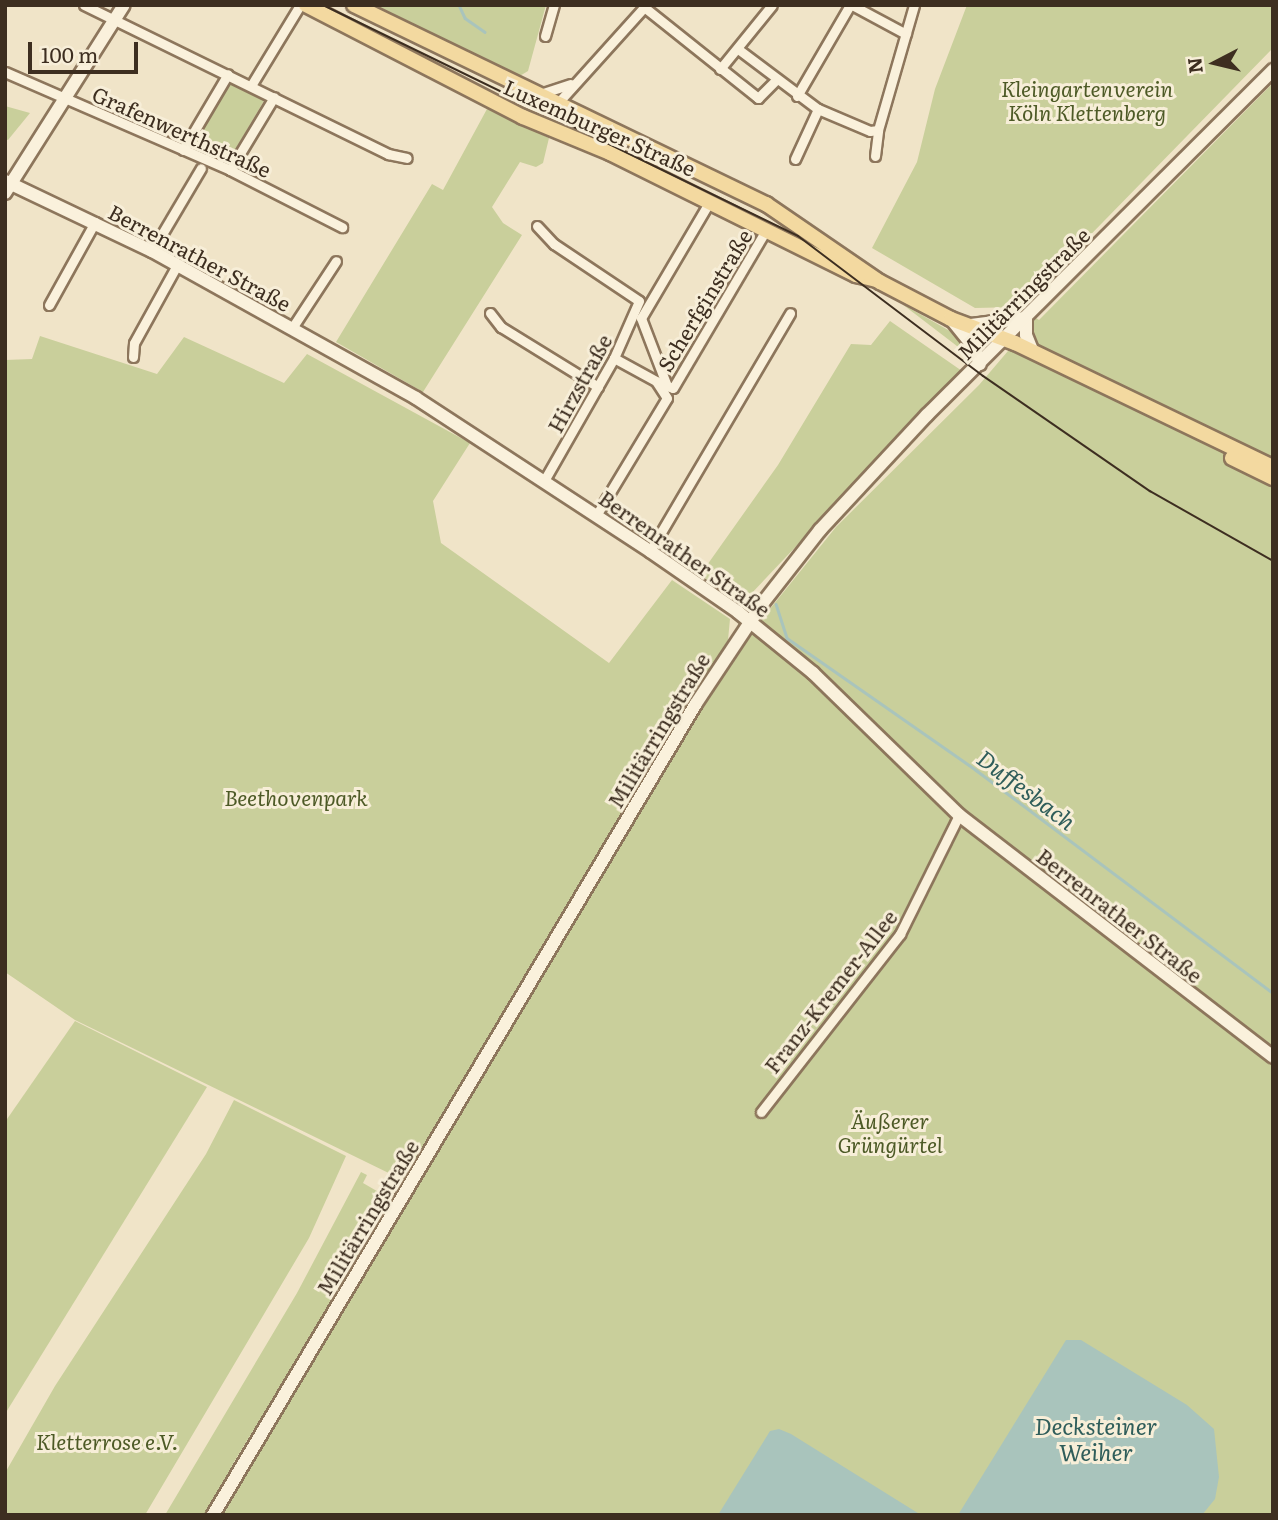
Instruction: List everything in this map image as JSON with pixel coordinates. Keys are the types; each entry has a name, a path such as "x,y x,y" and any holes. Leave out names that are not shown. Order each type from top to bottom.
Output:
{"main road":[{"path":"8,186 124,5"},
{"name":"Luxemburger Straße","path":"306,5 523,117 709,201 856,275 880,282"},
{"name":"Luxemburger Straße","path":"354,5 536,95 554,108 766,204 880,282 951,318 1033,352 1156,415 1164,424 1273,478"},
{"name":"Militärringstraße","path":"213,1515 695,705 749,622 847,499 1273,70"},
{"path":"523,117 554,108 558,131"},
{"name":"Berrenrather Straße","path":"8,186 95,222 292,328 469,429 597,514 749,622 813,673 959,815 1273,1057"},
{"path":"743,219 765,219 766,204"},
{"path":"951,318 974,348 980,364"},
{"path":"968,325 1026,318 1026,335 1033,352"},
{"name":"Luxemburger Straße","path":"1156,415 1168,416 1273,467"}],"street":[{"path":"85,5 252,84 388,154 407,158"},
{"path":"252,84 300,5"},
{"path":"545,36 554,5"},
{"path":"720,69 772,5"},
{"path":"797,96 851,5 906,34"},
{"path":"875,156 878,130 914,5"},
{"path":"554,108 572,83 645,6 758,98 777,79"},
{"path":"738,49 797,96 870,131 878,130"},
{"name":"Grafenwerthstraße","path":"5,72 230,170 342,227"},
{"path":"183,150 228,74"},
{"path":"536,95 572,83"},
{"path":"230,170 274,97"},
{"path":"795,159 818,108"},
{"path":"152,251 201,169"},
{"name":"Scherfginstraße","path":"709,201 643,312 641,326 661,378 673,388 766,230"},
{"path":"50,305 95,222"},
{"name":"Hirzstraße","path":"537,226 554,244 639,301 614,358 545,479"},
{"path":"292,328 336,261"},
{"path":"133,357 134,343 177,265"},
{"path":"490,313 501,327 598,387"},
{"path":"650,551 790,313"},
{"name":"Scherfginstraße","path":"597,514 667,398 656,381 614,358"},
{"name":"Franz-Kremer-Allee","path":"761,1112 900,934 959,815"}],"green space":[{"path":"373,5 546,5 528,71 518,77"},
{"name":"Kleingartenverein Köln Klettenberg","path":"967,5 1273,5 1273,48 1020,307 975,308 872,248 917,162 935,89"},
{"path":"229,82 265,99 228,162 191,146"},
{"name":"Äußerer Grüngürtel","path":"1273,83 1273,1515 218,1515 740,646 836,527 979,385 1036,318 1039,320"},
{"path":"5,106 30,113 8,140 5,139"},
{"path":"487,109 549,138 543,163 536,167 520,162 492,207 503,223 522,235 423,392 336,342 432,184 443,190"},
{"path":"902,304 957,335 971,357 953,343"},
{"path":"890,321 962,371 750,595 738,600 700,575 778,465 851,344 871,345"},
{"name":"Beethovenpark","path":"40,336 157,374 184,337 284,383 307,354 470,443 433,501 441,543 609,663 672,580 730,619 728,640 405,1181 75,1020 5,972 5,360 32,359"},
{"name":"Kletterrose e.V.","path":"75,1021 207,1087 5,1414 5,1122"},
{"name":"Kletterrose e.V.","path":"234,1100 346,1156 309,1238 145,1515 5,1515 5,1473 55,1386 206,1154"},
{"path":"361,1172 367,1175 363,1183 382,1194 378,1210 388,1210 234,1462 207,1515 165,1515 297,1293"}],"water":[{"name":"Decksteiner Weiher","path":"1066,1340 1081,1340 1187,1405 1214,1429 1219,1477 1215,1499 1202,1515 958,1515"},
{"path":"779,1429 921,1515 718,1515 770,1431"}],"waterway":[{"path":"459,5 465,18 485,32"},
{"name":"Duffesbach","path":"776,604 787,638 976,770 1273,993"}],"tram line":[{"path":"323,5 798,236 983,376 1150,491 1273,561"}]}
